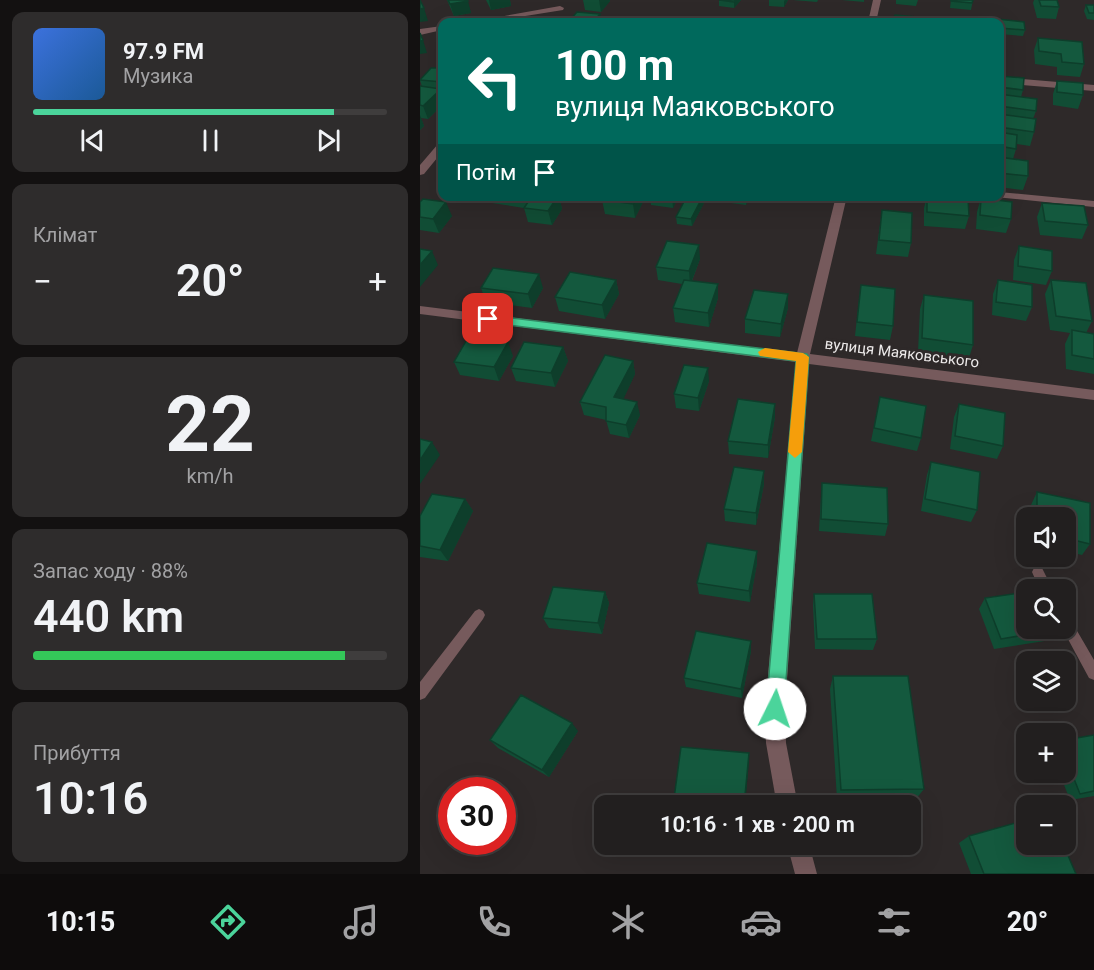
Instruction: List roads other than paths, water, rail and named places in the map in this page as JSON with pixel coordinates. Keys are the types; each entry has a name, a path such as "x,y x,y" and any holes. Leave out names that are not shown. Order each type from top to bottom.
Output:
{"street":[{"path":"551,18 566,0"},
{"path":"873,18 877,0"},
{"path":"1087,0 1094,0"},
{"path":"499,18 560,8"},
{"path":"420,32 438,29"},
{"path":"1004,80 1094,88"},
{"path":"420,172 438,151"},
{"path":"1004,195 1094,204"},
{"path":"786,795 776,743 775,709 803,357 841,201"},
{"name":"вулиця Маяковського","path":"420,310 1094,395"},
{"path":"801,855 806,874"}],"lane":[{"path":"1038,572 1042,579"},
{"path":"420,693 479,615"},
{"path":"1075,639 1094,673"}]}
